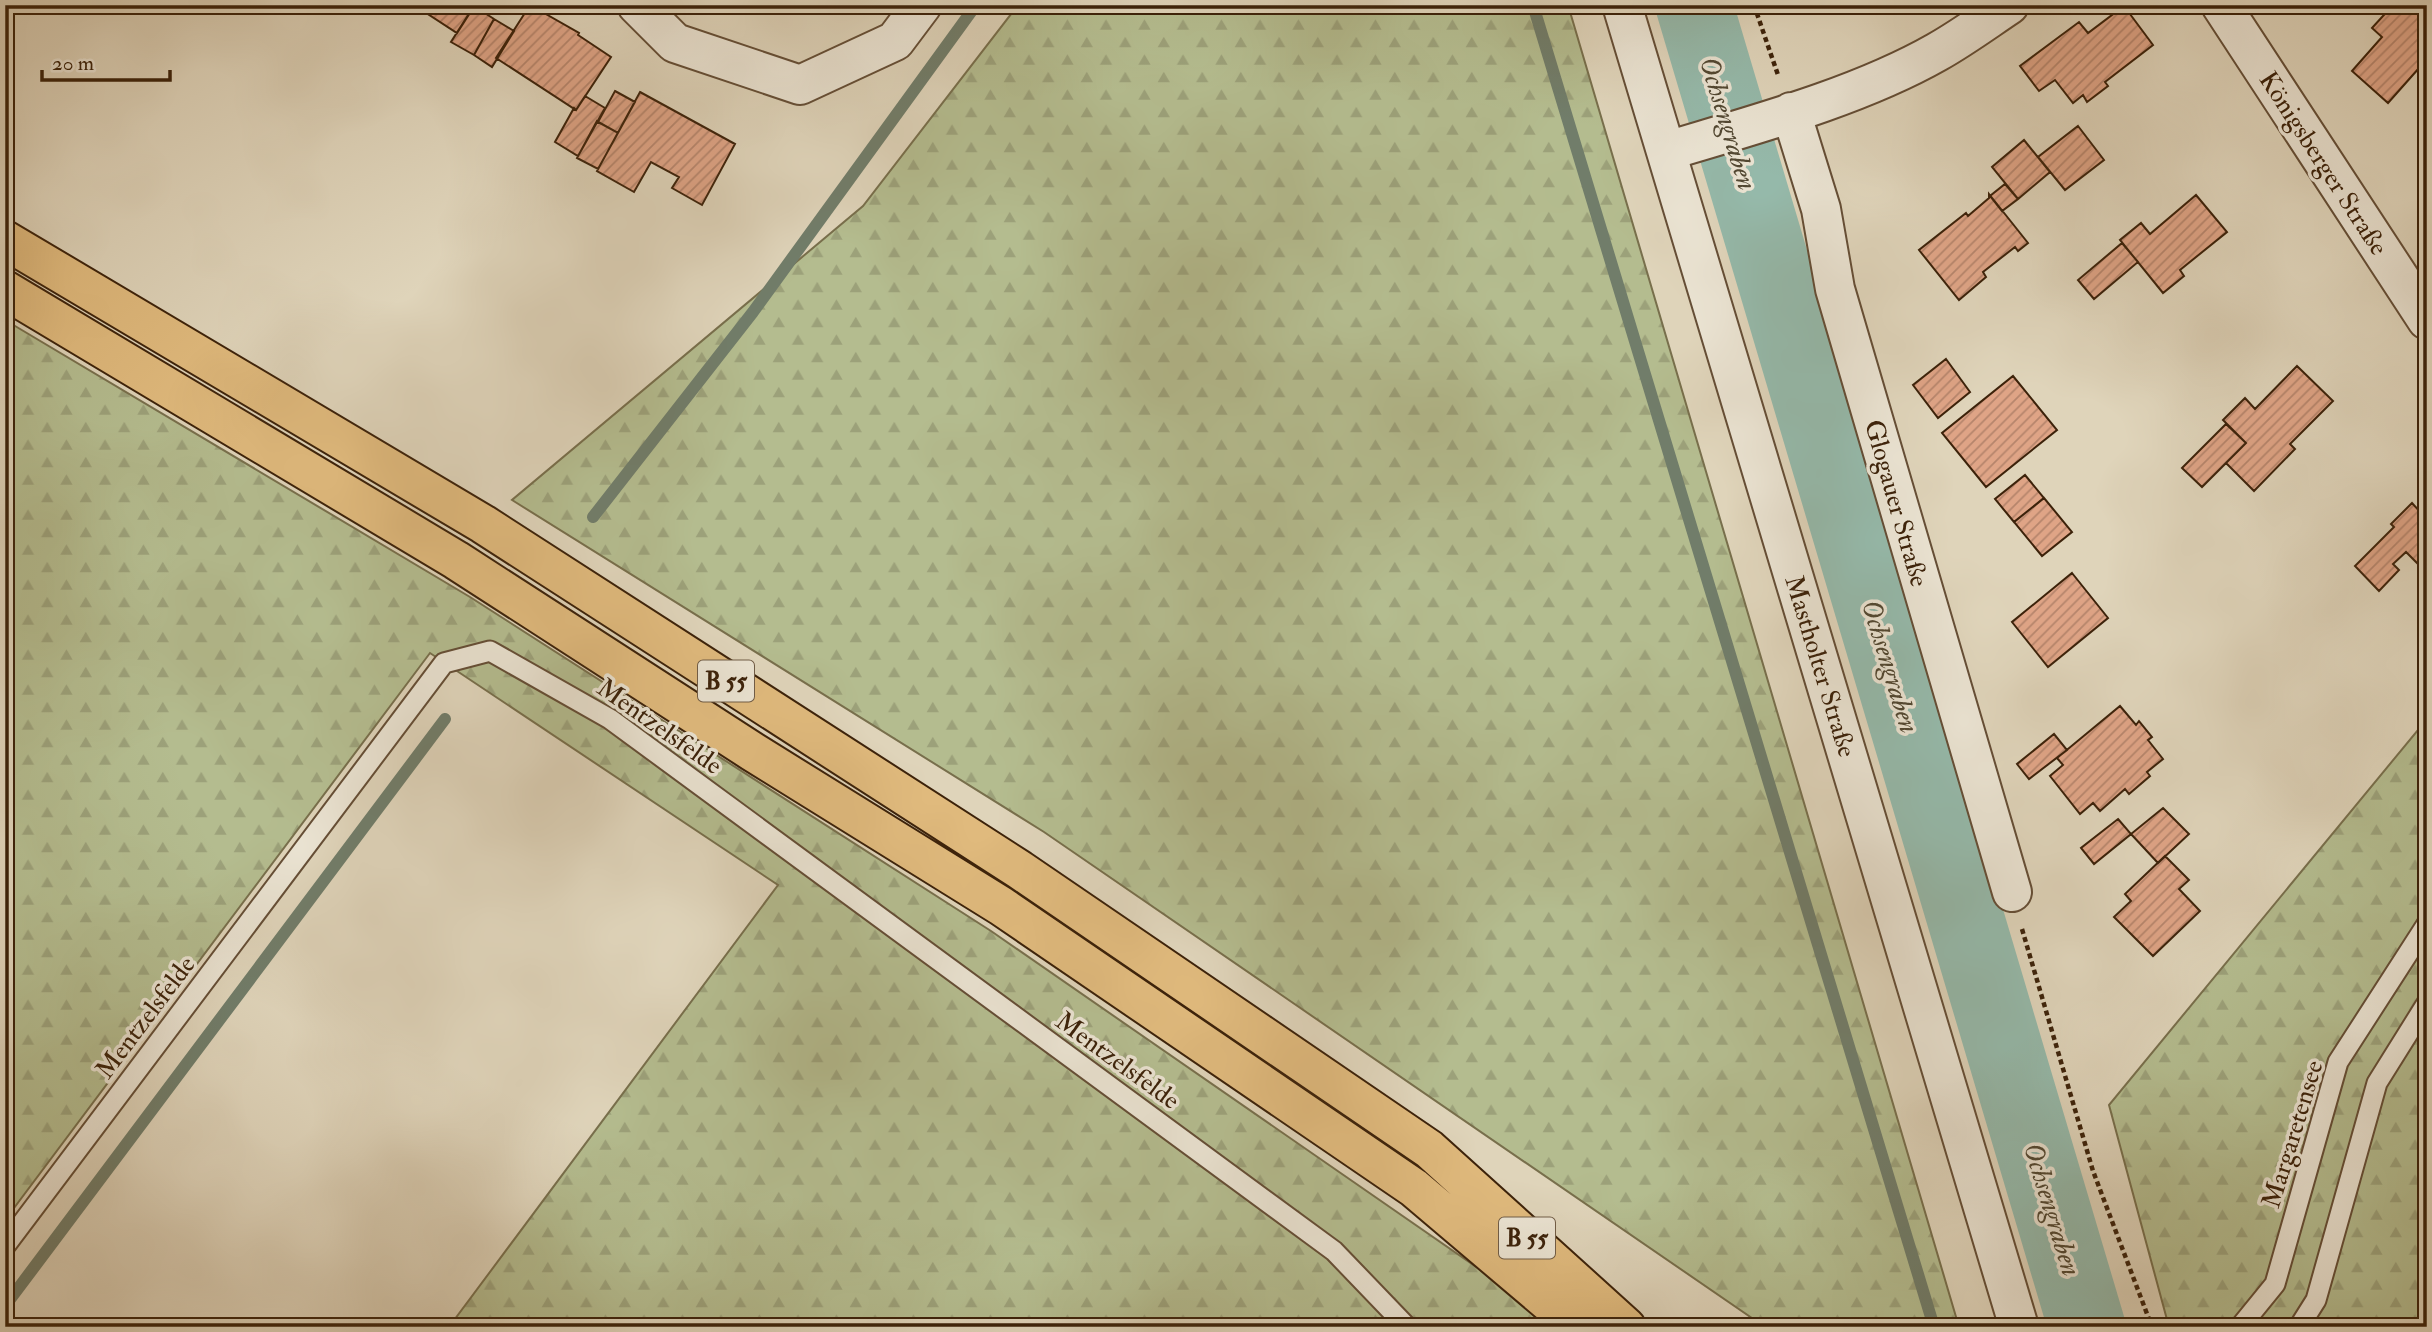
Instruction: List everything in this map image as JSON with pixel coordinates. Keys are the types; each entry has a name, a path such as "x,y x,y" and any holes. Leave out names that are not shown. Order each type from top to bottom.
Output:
{"main road":[{"name":"B 55","path":"5,240 482,524 1020,870 1429,1149 1626,1327"},
{"name":"B 55","path":"5,290 456,559 752,751 1001,906 1414,1188 1578,1327"}],"street":[{"path":"637,5 675,43 800,85 895,41 922,5"},
{"name":"Mastholter Straße","path":"1622,5 1682,147 2019,1327"},
{"path":"1682,147 1783,115 1870,83 1937,52 2009,5"},
{"name":"Königsberger Straße","path":"2221,5 2427,320"},
{"name":"Glogauer Straße","path":"1783,115 1821,209 1835,289 2012,892"}],"lane":[{"name":"Mentzelsfelde","path":"5,1246 444,663 490,651 610,719 1334,1251 1407,1327"},
{"name":"Margaretensee","path":"2240,1327 2274,1284 2339,1062 2427,924"},
{"path":"2299,1327 2316,1300 2377,1083 2427,1003"}],"path":[{"path":"1754,5 1783,115"},
{"path":"2012,892 2092,1171 2152,1327"}],"green space":[{"path":"1018,5 1568,5 1959,1327 1765,1327 1044,832 512,500 863,206"},
{"path":"5,320 470,597 991,931 1563,1327 449,1327 778,885 430,653 5,1220"},
{"path":"2427,719 2427,1327 2169,1327 2109,1105"}],"building":[{"path":"414,5 475,5 457,33"},
{"path":"530,5 579,33 578,35 611,57 576,110 496,58"},
{"path":"2393,5 2409,5 2427,21 2427,59 2388,103 2352,71 2382,37 2372,28"},
{"path":"2409,5 2427,5 2427,21"},
{"path":"474,6 494,19 474,55 451,42"},
{"path":"2124,6 2153,45 2105,82 2108,86 2087,102 2083,95 2073,103 2055,80 2039,91 2020,66 2079,22 2088,33"},
{"path":"494,19 514,31 492,67 474,55"},
{"path":"615,91 635,102 618,133 598,122"},
{"path":"640,92 735,144 702,205 672,188 679,177 651,162 634,192 597,171"},
{"path":"585,96 605,108 578,156 555,142 574,108 576,110"},
{"path":"597,121 618,133 598,169 577,158"},
{"path":"2078,126 2104,160 2065,190 2038,157"},
{"path":"2024,140 2050,172 2018,199 1992,167"},
{"path":"2005,184 2018,199 2002,211 1990,196"},
{"path":"1989,194 2028,243 2018,251 2015,247 1983,272 1986,277 1959,300 1919,250 1966,213 1968,216 1989,198"},
{"path":"2196,195 2227,232 2180,270 2184,276 2163,293 2120,240 2141,223 2150,234"},
{"path":"2122,243 2138,262 2094,299 2078,280"},
{"path":"1946,359 1970,392 1938,418 1913,385"},
{"path":"2297,366 2333,401 2290,444 2295,449 2254,491 2226,463 2246,443 2223,420 2245,398 2255,409"},
{"path":"2013,376 2057,430 1986,487 1942,433"},
{"path":"2226,424 2246,443 2202,487 2182,468"},
{"path":"2025,475 2044,498 2014,522 1995,499"},
{"path":"2044,498 2072,532 2042,556 2014,522"},
{"path":"2412,503 2422,514 2427,509 2427,573 2406,552 2393,564 2399,570 2379,591 2355,566 2394,527 2391,524"},
{"path":"2072,573 2108,618 2048,667 2012,622"},
{"path":"2120,706 2136,725 2139,721 2152,737 2148,740 2163,759 2147,772 2150,776 2129,794 2125,789 2100,811 2093,803 2080,814 2050,776 2063,765 2057,758"},
{"path":"2054,734 2067,750 2029,779 2017,764"},
{"path":"2163,808 2189,834 2158,863 2131,834"},
{"path":"2118,819 2131,834 2094,864 2081,848"},
{"path":"2165,856 2189,880 2179,889 2200,911 2153,956 2114,917 2131,901 2125,894"}],"waterway":[{"path":"593,517 753,312 976,5"},
{"path":"1533,5 1934,1327"},
{"name":"Ochsengraben","path":"1694,5 2087,1327"},
{"path":"5,1306 445,719"}]}
